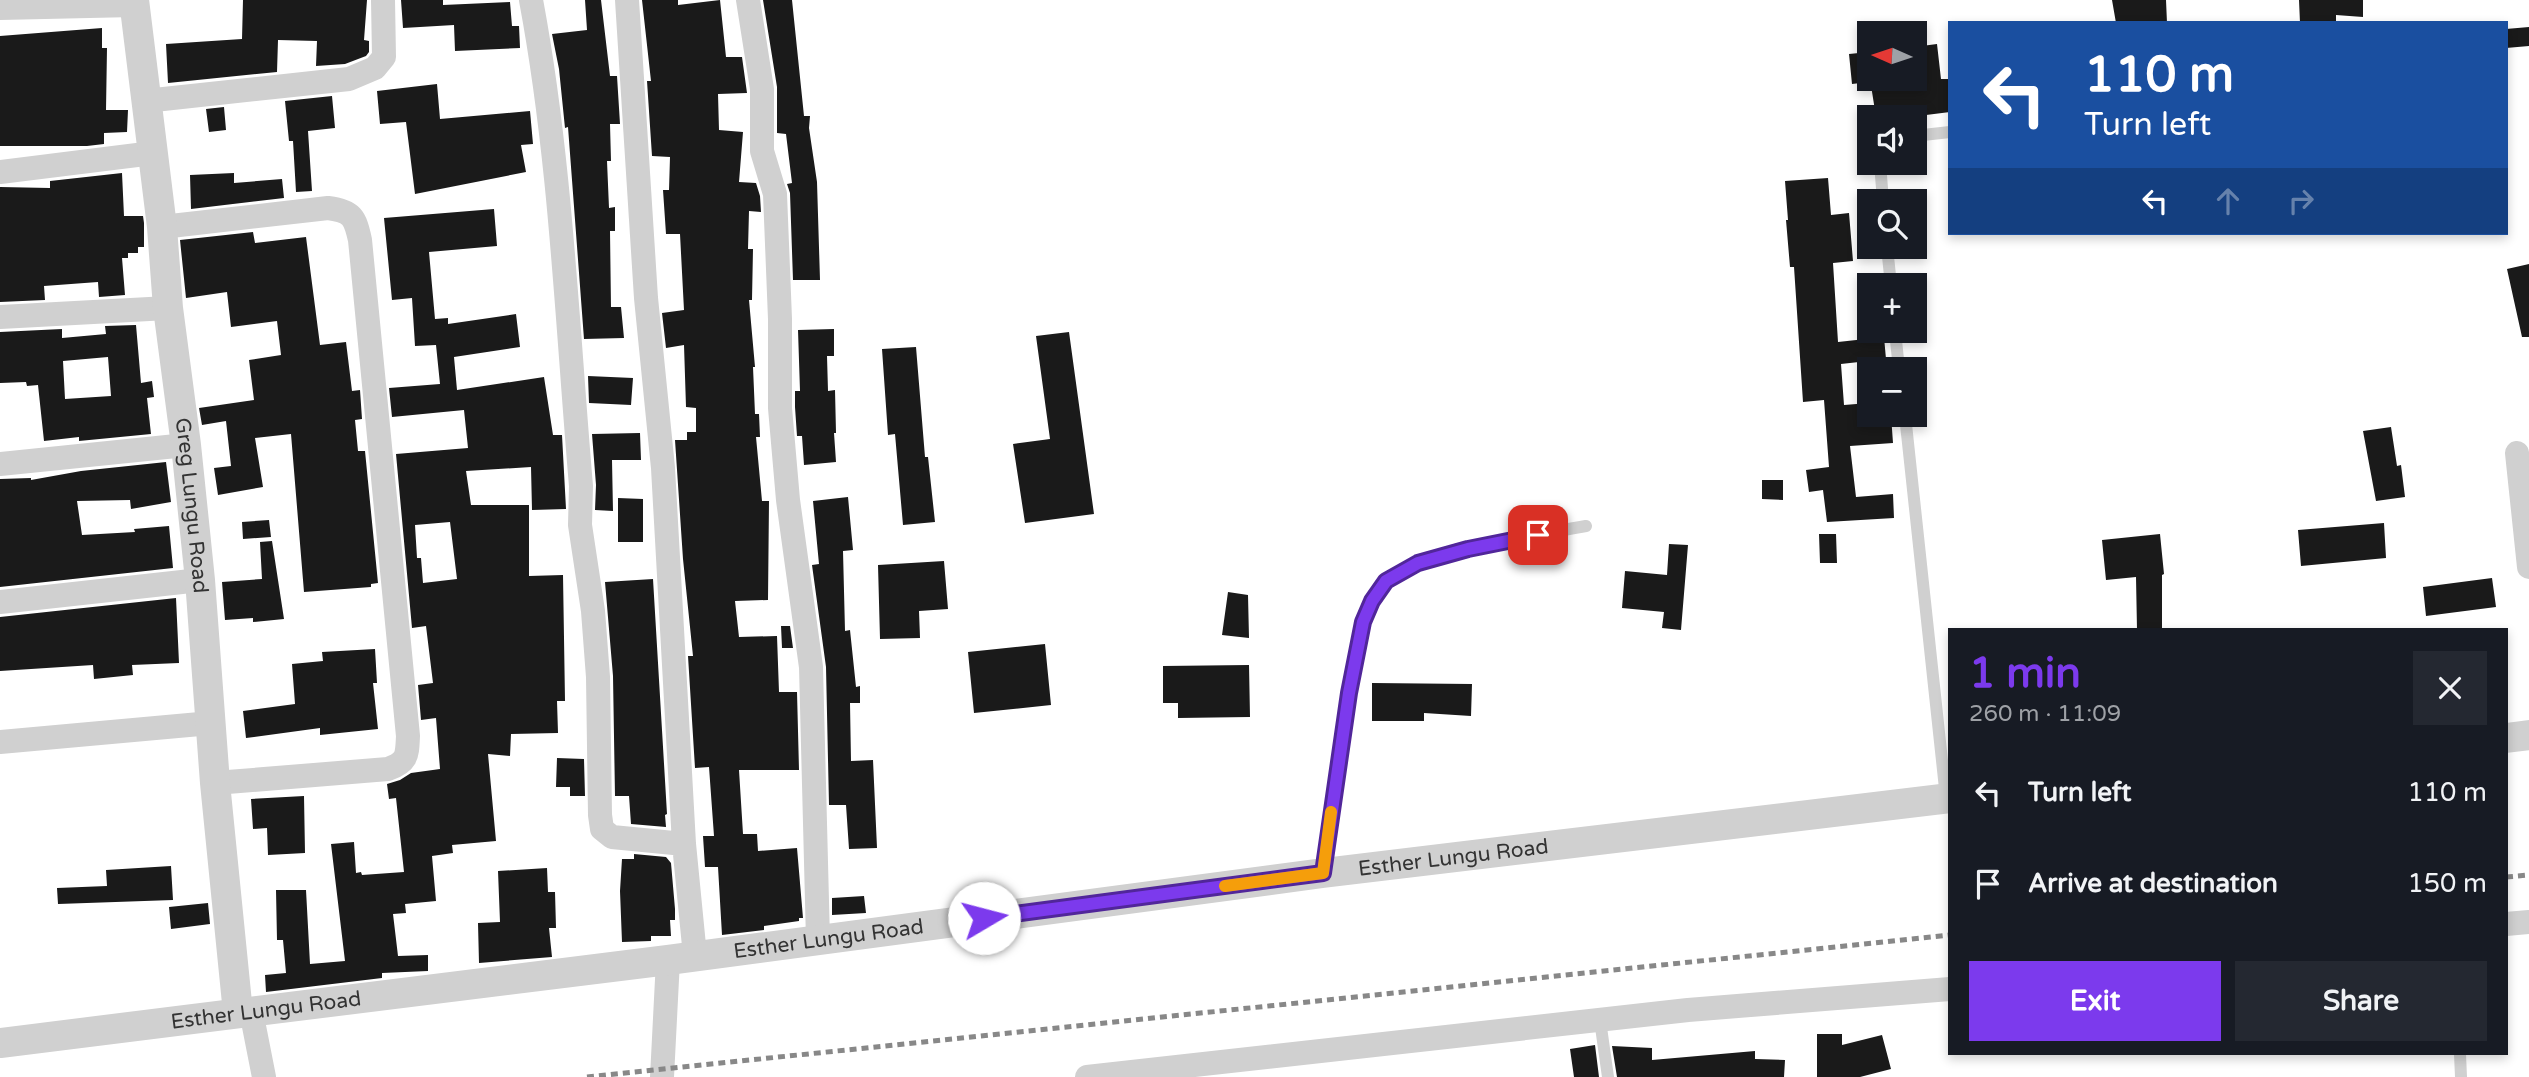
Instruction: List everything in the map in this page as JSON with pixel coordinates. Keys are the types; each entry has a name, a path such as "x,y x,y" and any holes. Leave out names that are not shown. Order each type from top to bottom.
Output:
{"street":[{"path":"145,101 349,79 375,68 384,57 383,0"},
{"path":"531,0 551,127 581,486 580,525 593,611 598,677 600,815 603,829 612,837 684,844"},
{"path":"627,0 646,298 663,468 684,844 682,958 662,1077"},
{"path":"748,0 762,89 762,151 775,194 780,408 788,500 811,667 818,940"},
{"path":"0,8 134,2"},
{"name":"Greg Lungu Road","path":"134,2 162,227 168,308 200,580 215,783 244,1012"},
{"path":"0,172 153,153"},
{"path":"162,227 328,208 344,210 356,220 408,736 406,756 399,765 388,769 215,783"},
{"path":"0,317 168,308"},
{"path":"0,464 186,446"},
{"path":"2517,453 2529,567"},
{"path":"0,603 200,580"},
{"path":"0,742 211,723"},
{"path":"2508,738 2529,736"},
{"name":"Esther Lungu Road","path":"0,1043 348,1001 1323,873 1948,798"},
{"path":"2508,924 2529,922"},
{"path":"1087,1077 1600,1020 1850,995 1948,989"},
{"path":"244,1012 264,1077"}],"lane":[{"path":"1927,135 1948,132"},
{"path":"1906,427 1948,798"},
{"path":"1323,873 1333,796 1363,622 1372,601 1386,581 1418,563 1468,549 1586,526"},
{"path":"1600,1020 1608,1077"},
{"path":"2460,1055 2461,1077"}],"building":[{"path":"243,0 367,0 364,40 369,41 369,52 366,56 345,64 316,66 317,41 278,40 277,72 168,83 166,44 242,39"},
{"path":"401,0 443,0 443,5 510,2 512,26 519,26 520,48 455,51 454,25 403,28"},
{"path":"585,0 601,0 610,76 617,76 620,124 610,124 611,161 607,161 609,208 615,207 615,231 610,231 611,307 621,307 624,338 584,339 568,127 565,128 559,69 552,34 587,30"},
{"path":"642,0 678,0 678,5 720,0 726,57 742,57 747,93 718,94 719,130 743,132 739,182 756,183 760,196 761,212 749,211 748,249 753,249 752,300 749,300 755,367 755,414 759,414 760,437 756,437 762,501 769,501 768,600 735,601 739,637 777,636 779,692 797,692 799,770 739,770 743,834 757,834 758,851 797,848 803,918 799,918 799,921 764,926 764,930 722,935 718,867 705,867 703,836 714,836 709,767 695,768 688,656 693,656 675,440 687,440 687,432 696,432 696,408 686,407 684,345 666,348 662,313 684,310 680,234 666,234 663,190 669,190 670,157 652,156 647,81 651,81"},
{"path":"763,0 792,0 804,116 810,116 809,128 817,182 820,280 793,280 790,193 787,184 792,183 786,134 777,133 777,87"},
{"path":"2112,0 2166,0 2167,21 2116,21"},
{"path":"2299,0 2363,0 2363,17 2336,15 2336,21 2300,21"},
{"path":"2529,27 2529,46 2508,48 2508,29"},
{"path":"102,28 102,48 107,48 106,110 128,110 127,132 104,133 104,144 87,146 0,146 0,36"},
{"path":"1937,44 1941,79 1948,79 1948,112 1927,115 1927,105 1874,105 1872,91 1927,91 1927,45"},
{"path":"1857,53 1857,83 1852,84 1849,54"},
{"path":"437,84 440,119 530,111 533,144 521,145 526,172 415,194 406,122 380,124 377,91"},
{"path":"332,96 335,128 308,131 312,191 296,192 293,141 289,141 285,101"},
{"path":"224,107 226,130 209,132 206,109"},
{"path":"122,173 124,216 143,216 144,223 144,247 138,247 138,253 128,253 128,258 122,258 125,295 99,297 98,282 44,286 45,300 0,302 0,187 50,188 50,181"},
{"path":"234,173 234,183 282,179 284,198 191,209 190,175"},
{"path":"1828,178 1831,215 1849,213 1853,261 1833,263 1838,342 1857,340 1857,343 1885,343 1886,357 1857,357 1857,362 1841,364 1844,405 1857,404 1857,427 1892,427 1893,443 1850,446 1856,497 1893,494 1894,518 1827,522 1823,490 1809,492 1806,470 1829,467 1824,400 1803,402 1794,267 1790,267 1786,220 1785,181"},
{"path":"494,209 497,246 429,252 435,319 448,318 448,324 516,314 520,347 454,357 457,390 544,377 553,435 562,435 566,509 532,510 531,467 466,471 471,505 529,505 529,576 563,575 565,701 557,701 558,733 511,734 510,756 488,754 496,841 452,845 453,853 432,856 436,901 405,904 406,913 393,914 398,956 428,955 428,971 382,973 382,978 266,992 265,975 286,973 283,940 277,940 276,890 306,890 310,964 345,961 331,844 354,842 356,873 361,872 362,875 404,872 396,798 389,799 387,784 411,773 440,769 436,718 421,720 418,685 433,683 426,626 412,628 396,454 468,448 464,410 392,417 389,388 440,384 436,345 415,346 412,298 392,300 384,218","holes":["450,522 457,579 423,583 421,558 417,558 415,525"]},
{"path":"253,232 255,243 306,237 320,345 346,342 352,391 360,390 362,419 355,420 358,451 365,451 378,583 371,584 371,587 304,592 291,434 255,438 263,487 218,495 214,468 231,466 226,421 202,425 199,408 254,400 249,360 281,355 277,321 231,327 227,292 186,298 180,240"},
{"path":"2529,264 2529,337 2522,337 2507,269"},
{"path":"136,325 141,383 152,381 154,397 147,398 151,434 79,441 79,437 44,441 38,385 27,386 26,382 0,383 0,332 62,329 62,338 106,334 105,326","holes":["108,357 111,396 65,399 63,361"]},
{"path":"834,329 834,356 827,356 828,391 835,390 836,462 804,465 802,436 797,436 795,407 795,391 800,391 798,330"},
{"path":"1069,332 1094,514 1025,523 1013,444 1050,439 1036,336"},
{"path":"916,347 925,457 928,457 935,522 903,525 895,434 888,435 882,349"},
{"path":"588,376 633,378 631,405 589,403"},
{"path":"2391,427 2397,466 2401,465 2405,497 2376,501 2363,431"},
{"path":"640,433 641,460 612,460 613,511 595,510 592,434"},
{"path":"166,462 171,502 131,509 130,500 77,501 82,535 135,532 134,529 169,526 173,568 0,587 0,479 31,480 81,471"},
{"path":"1762,480 1783,480 1783,500 1762,499"},
{"path":"848,497 853,550 843,551 845,631 850,630 856,687 860,686 860,703 850,703 851,761 873,760 877,848 849,849 846,805 829,805 826,667 812,565 819,564 813,501"},
{"path":"618,498 643,499 643,542 618,542"},
{"path":"269,520 271,537 243,539 242,522"},
{"path":"2384,523 2386,558 2301,566 2298,530"},
{"path":"1819,534 1836,534 1837,563 1820,563"},
{"path":"2160,534 2164,574 2162,628 2137,628 2136,577 2106,580 2102,540"},
{"path":"272,541 284,619 253,622 253,618 225,620 222,582 262,579 260,542"},
{"path":"1669,544 1688,545 1681,630 1662,628 1664,612 1622,608 1625,571 1667,575"},
{"path":"944,561 948,609 919,611 920,638 880,639 878,565"},
{"path":"2492,578 2496,607 2426,616 2423,587"},
{"path":"653,579 666,827 631,824 629,796 615,796 613,676 605,582"},
{"path":"1228,592 1248,595 1249,638 1222,635"},
{"path":"176,598 179,663 132,665 133,675 94,679 93,665 0,671 0,617"},
{"path":"781,626 790,626 793,648 782,648"},
{"path":"1045,644 1051,705 974,713 968,652"},
{"path":"375,649 377,683 373,683 378,729 320,735 320,728 246,738 243,711 295,704 292,664 323,661 322,652"},
{"path":"1249,665 1250,717 1178,718 1178,703 1163,703 1163,666"},
{"path":"1372,683 1472,684 1471,716 1424,713 1424,721 1372,721"},
{"path":"557,758 584,759 585,796 570,796 570,787 556,787"},
{"path":"304,796 305,853 268,855 267,828 253,829 251,799"},
{"path":"634,854 666,857 671,863 675,920 670,920 671,936 651,936 651,941 622,942 622,859 634,859"},
{"path":"171,866 173,900 58,904 57,888 107,886 106,870"},
{"path":"547,868 548,892 555,892 556,928 549,928 552,957 479,963 478,923 500,922 498,871"},
{"path":"864,896 866,913 832,915 832,898"},
{"path":"208,903 210,924 171,929 169,907"},
{"path":"1817,1034 1842,1034 1842,1045 1882,1035 1891,1069 1860,1077 1817,1077"},
{"path":"1595,1045 1599,1077 1574,1077 1570,1049"},
{"path":"1612,1046 1652,1048 1652,1060 1755,1051 1755,1059 1785,1060 1784,1077 1617,1077"}],"railway":[{"path":"2508,877 2529,875"},
{"path":"587,1077 1948,935"}],"slow traffic":[{"path":"1225,886 1323,873 1331,812"}],"route":[{"path":"984,918 1323,873 1349,693 1363,622 1372,601 1386,581 1418,563 1468,549 1538,535"}]}
